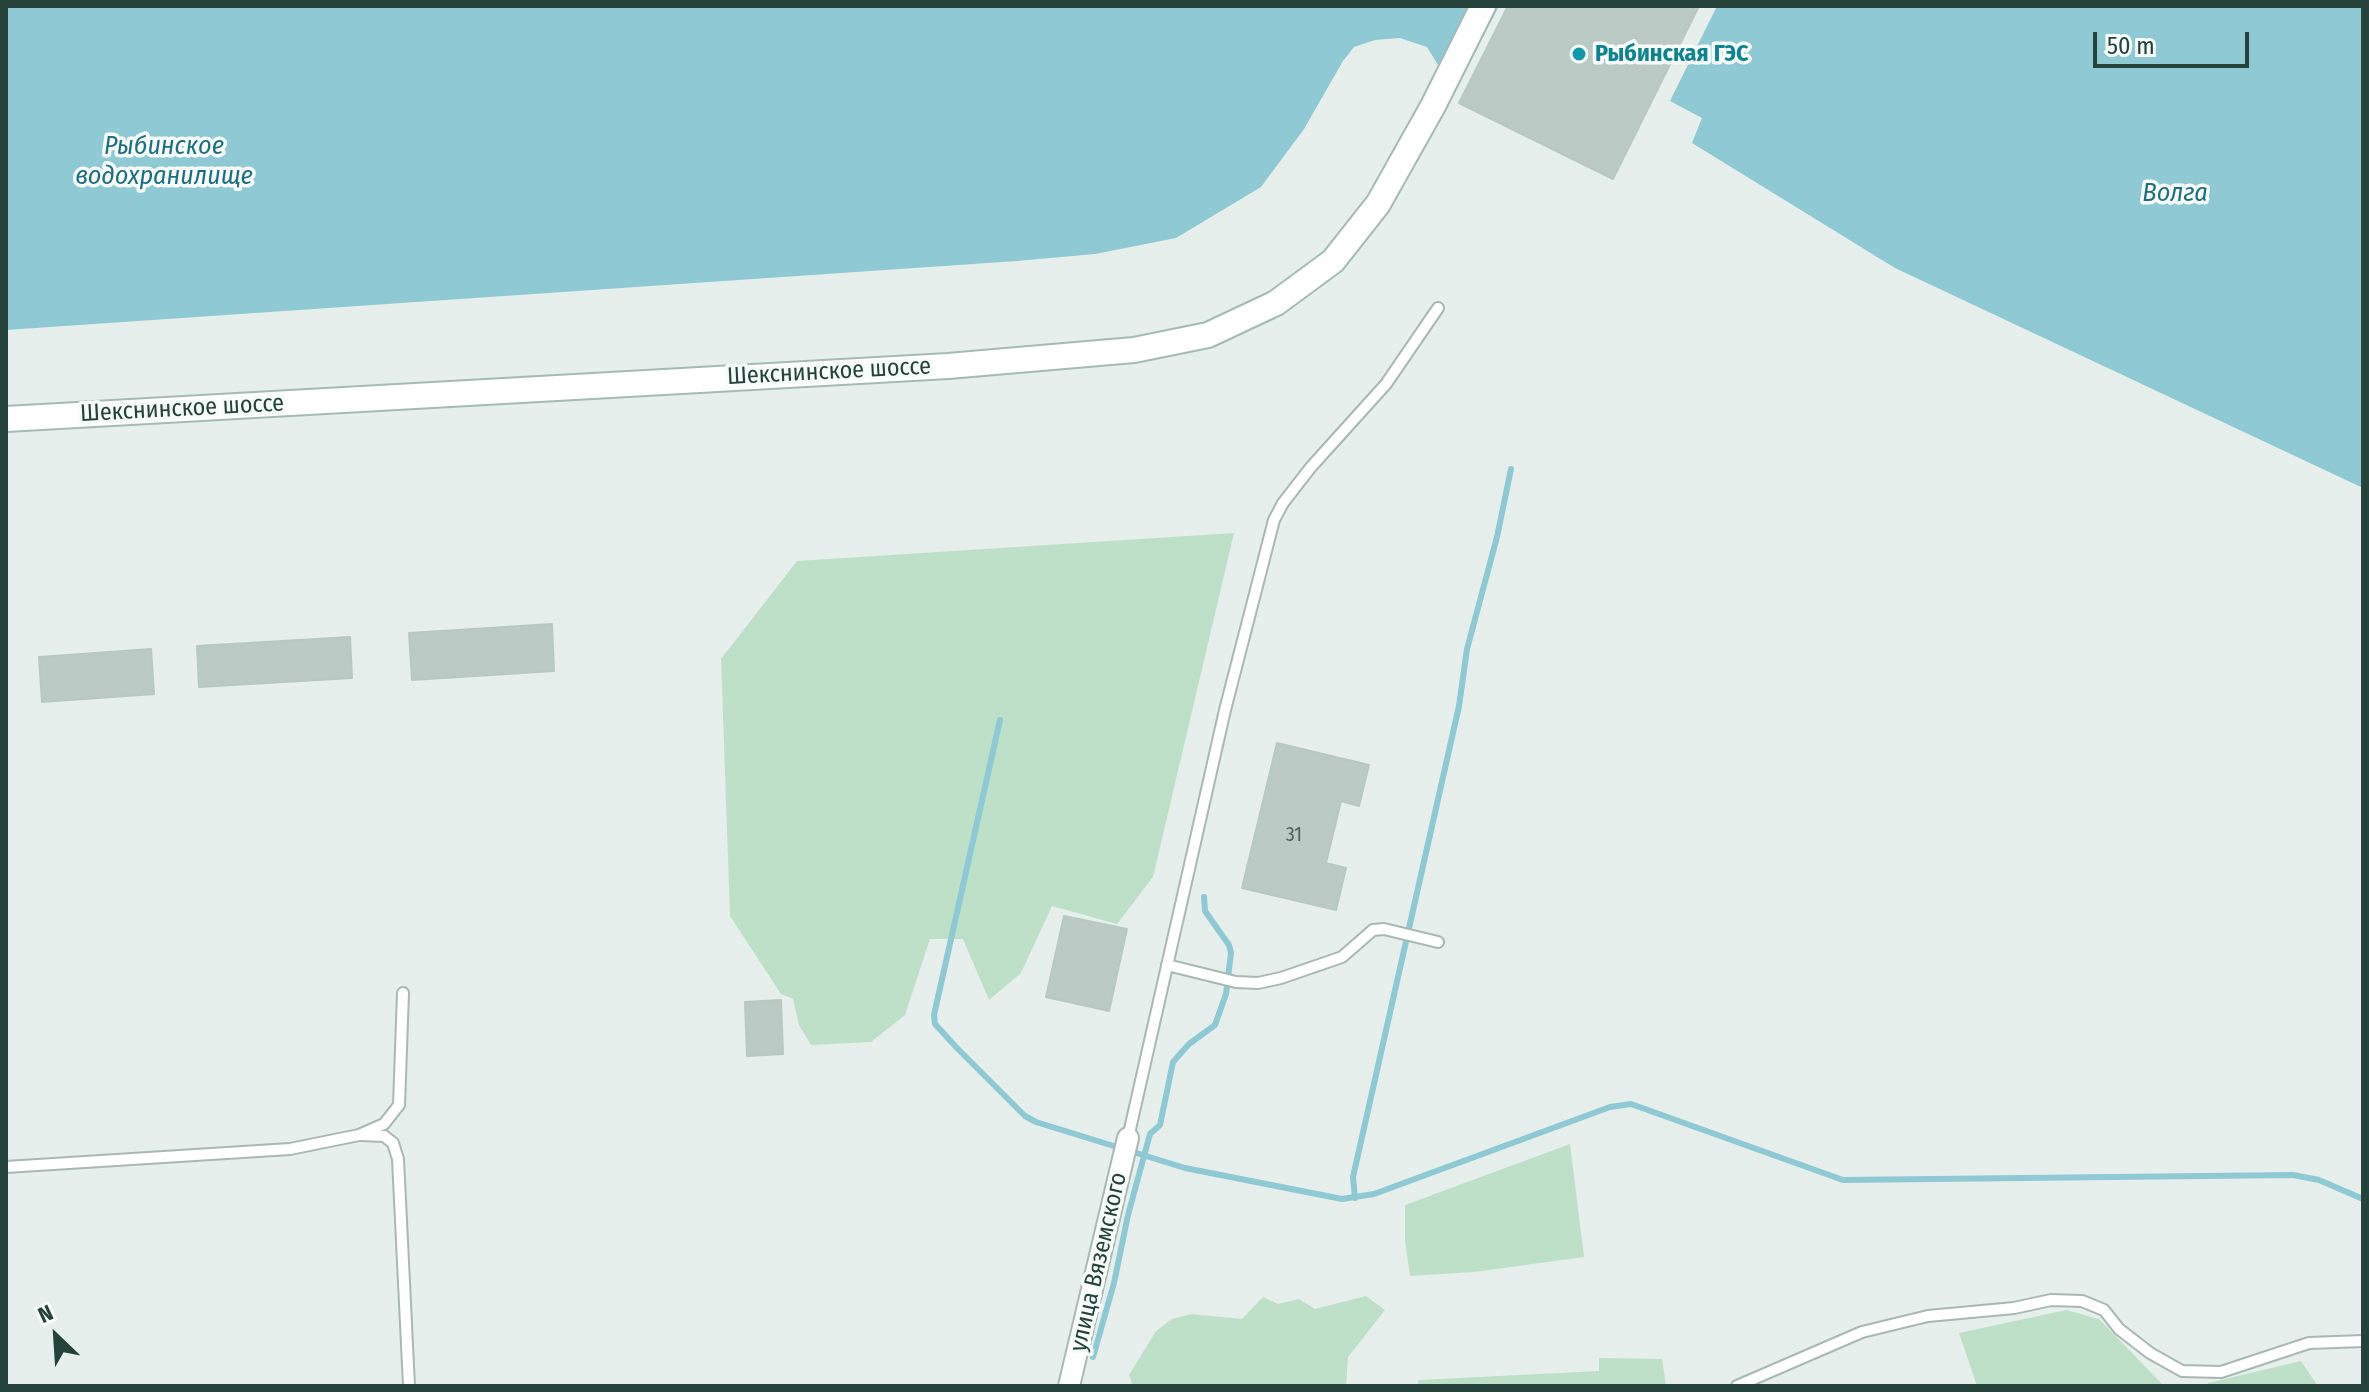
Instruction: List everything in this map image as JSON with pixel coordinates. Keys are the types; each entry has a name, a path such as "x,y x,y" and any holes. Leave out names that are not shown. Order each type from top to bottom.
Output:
{"main road":[{"name":"Шекснинское шоссе","path":"6,419 948,366 1134,350 1208,335 1276,303 1333,261 1378,204 1433,106 1483,6"}],"street":[{"name":"улица Вяземского","path":"1069,1386 1128,1138"}],"lane":[{"path":"1128,1138 1228,696 1274,520 1311,467 1386,384 1438,308"},
{"path":"1167,965 1236,982 1258,983 1342,957 1373,930 1384,929 1438,942"},
{"path":"6,1167 246,1153 314,1146 359,1135 384,1124 399,1105 403,993"},
{"path":"359,1135 384,1136 393,1143 398,1159 409,1386"},
{"path":"1737,1386 1862,1332 1928,1316 2014,1308 2051,1300 2082,1301 2104,1310 2119,1329 2150,1353 2182,1371 2221,1372 2309,1343 2363,1341"}],"green space":[{"path":"1234,533 1153,877 1117,924 1052,906 1021,973 989,1000 963,939 930,939 905,1015 871,1042 811,1045 799,1025 793,999 781,994 730,916 721,659 797,561"},
{"path":"1570,1144 1584,1257 1474,1272 1410,1276 1405,1240 1405,1205"},
{"path":"1366,1296 1385,1310 1348,1357 1346,1386 1133,1386 1129,1375 1156,1331 1172,1319 1191,1314 1242,1319 1263,1297 1278,1304 1299,1299 1315,1309"},
{"path":"2066,1310 2099,1319 2164,1386 1977,1386 1959,1333"},
{"path":"1599,1358 1662,1359 1666,1386 1419,1386 1418,1380 1599,1371"},
{"path":"2301,1361 2318,1386 2209,1386 2208,1383"}],"water":[{"name":"Рыбинское водохранилище","path":"6,6 1499,6 1464,73 1455,80 1444,75 1427,47 1400,38 1375,40 1354,47 1304,129 1261,187 1176,238 1095,254 1017,261 6,330"},
{"name":"Волга","path":"1717,6 2363,6 2363,488 1895,268 1692,143 1702,118 1670,101"}],"building":[{"name":"Рыбинская ГЭС","path":"1508,6 1699,6 1613,179 1459,103"},
{"path":"552,624 554,671 412,680 409,633"},
{"path":"350,637 352,678 199,687 197,646"},
{"path":"151,649 154,694 42,702 39,657"},
{"path":"1277,743 1369,765 1359,806 1341,801 1326,863 1346,868 1336,910 1242,888"},
{"path":"1064,916 1127,929 1109,1011 1046,997"},
{"path":"781,1000 783,1054 747,1056 745,1002"}],"waterway":[{"path":"1355,1198 1353,1177 1459,706 1467,649 1497,537 1511,469"},
{"path":"1000,720 934,1015 935,1024 956,1047 1025,1116 1036,1122 1185,1168 1342,1199 1374,1194 1610,1107 1631,1104 1843,1180 2293,1175 2319,1180 2363,1199"},
{"path":"1093,1357 1150,1134 1160,1125 1173,1062 1189,1044 1215,1025 1226,994 1231,953 1229,945 1205,911 1204,897"}],"place":[{"name":"Рыбинская ГЭС","path":"1579,54"}]}
